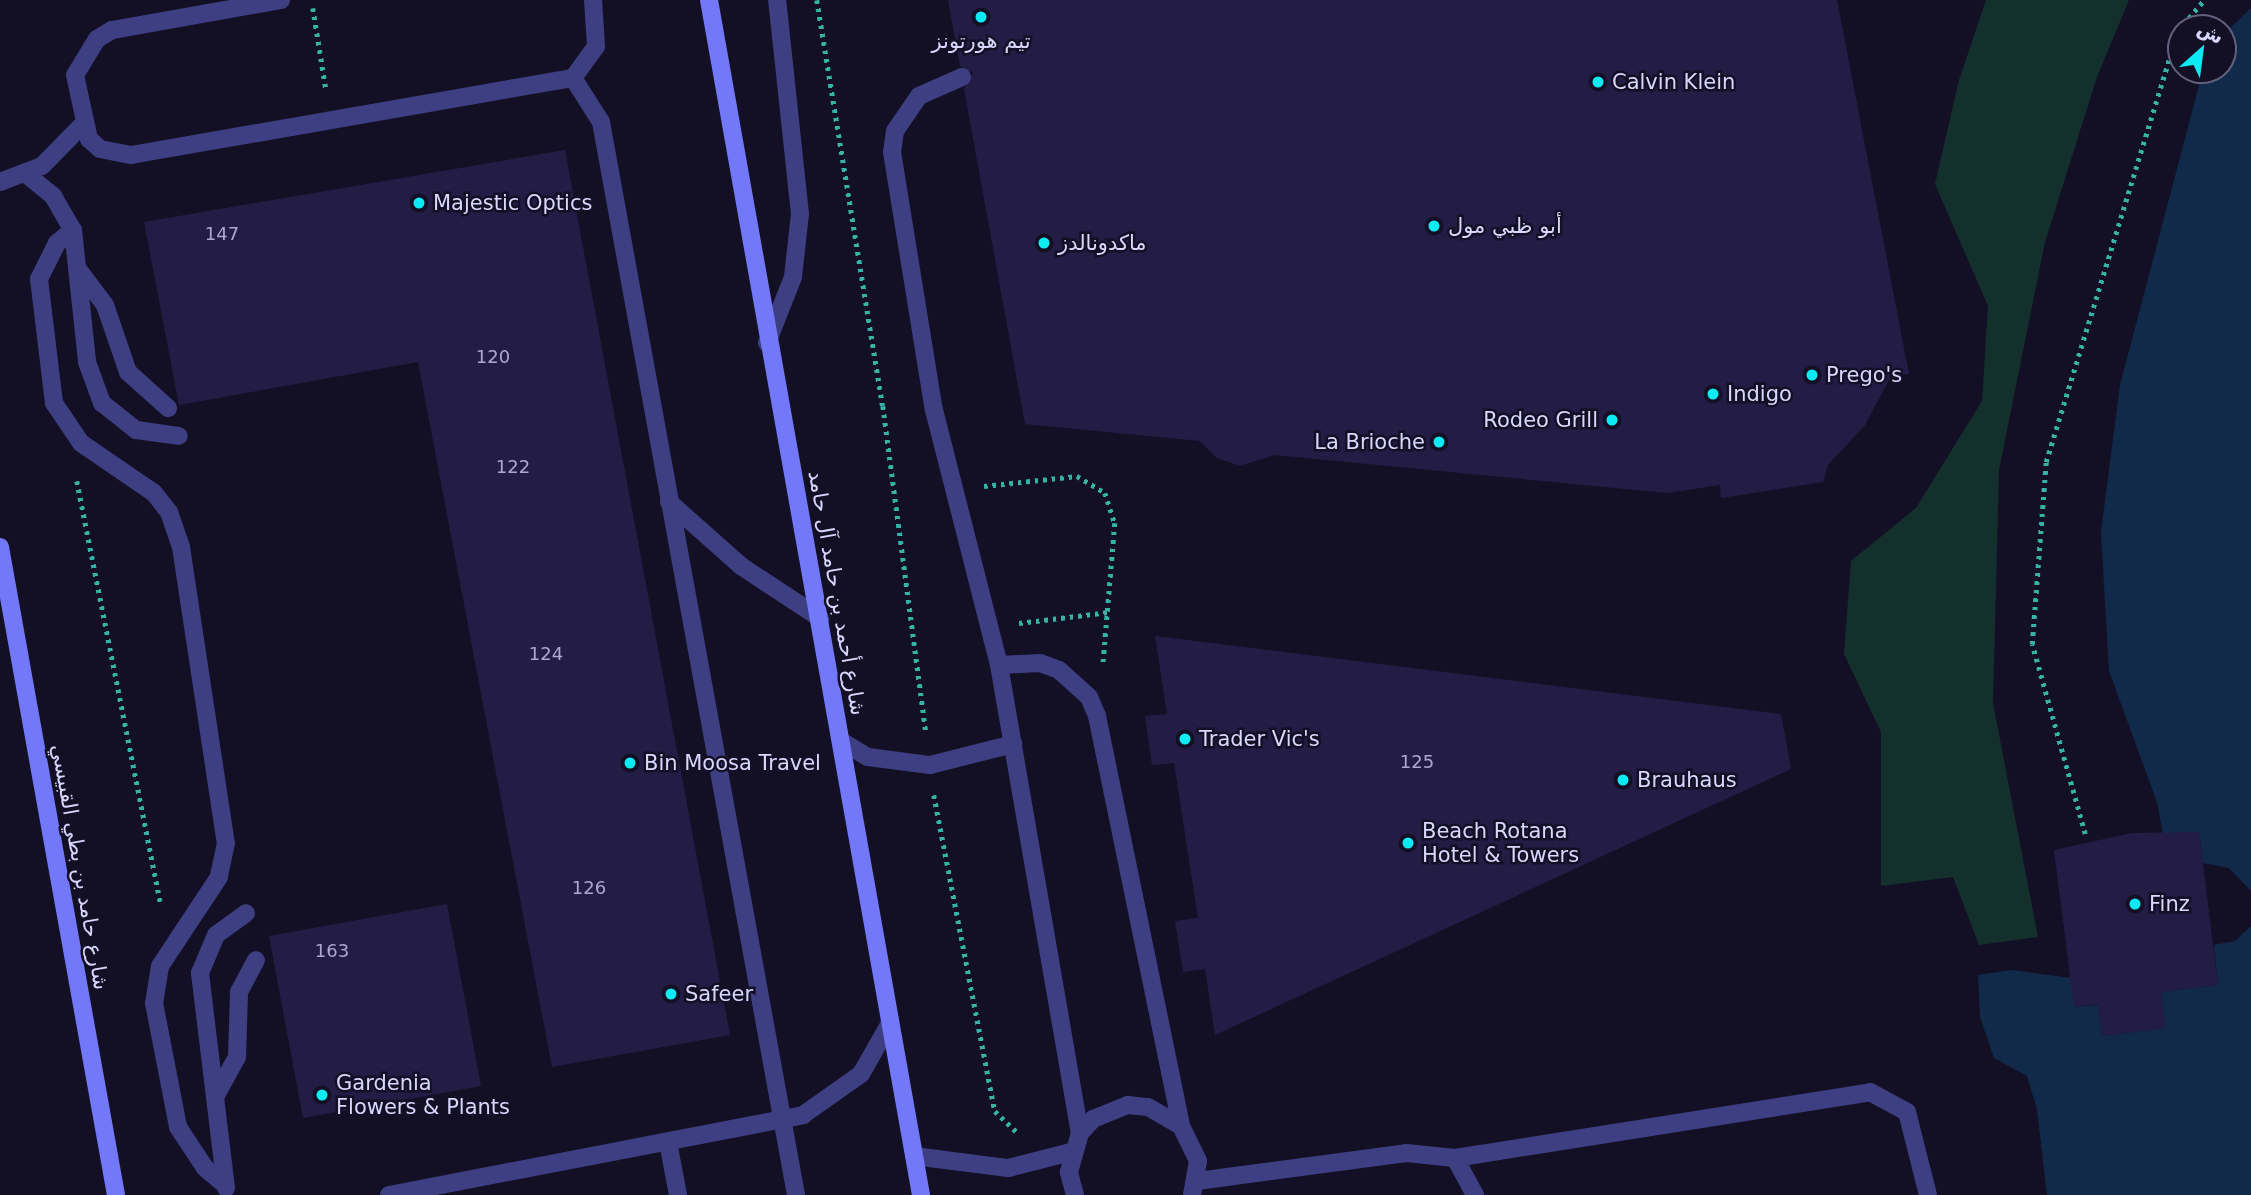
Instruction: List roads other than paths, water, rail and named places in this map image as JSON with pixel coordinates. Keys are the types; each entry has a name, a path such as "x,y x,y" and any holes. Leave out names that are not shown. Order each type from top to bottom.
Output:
{"main road":[{"name":"شارع أحمد بن حامد آل حامد","path":"709,0 767,343 820,618 889,1025 921,1195"},
{"name":"شارع حامد بن بطي القبيسي","path":"0,547 116,1195"}],"lane":[{"path":"281,0 112,30 97,39 75,75 82,125 100,149 131,155 573,78 596,46 593,0"},
{"path":"767,343 793,277 800,214 777,0"},
{"path":"962,77 919,96 895,131 892,152 934,410 999,665 1080,1133"},
{"path":"573,78 601,122 796,1195"},
{"path":"0,182 26,174 82,125"},
{"path":"26,174 53,196 73,230 87,362 102,402 136,430 179,436"},
{"path":"73,230 46,260 38,300 54,403 67,426 154,493 169,512 181,547 226,843 219,877 170,951 153,991 171,1104 189,1148 227,1190"},
{"path":"77,268 105,305 128,372 168,408"},
{"path":"669,502 741,566 820,618"},
{"path":"999,665 1030,662 1059,670 1089,697 1097,716 1181,1126"},
{"path":"841,741 878,759 930,765 1013,744"},
{"path":"227,1190 200,973 216,935 246,913"},
{"path":"215,1097 237,1057 239,992 256,960"},
{"path":"389,1195 782,1121 841,1094 877,1051 889,1025"},
{"path":"1075,1195 1071,1152 1080,1133 1093,1119 1128,1105 1166,1114 1181,1126 1192,1143 1195,1188 1406,1153 1455,1158 1870,1092 1907,1112 1928,1195"},
{"path":"668,1142 678,1195"},
{"path":"914,1156 986,1168 1030,1165 1071,1152"},
{"path":"1455,1158 1475,1195"}],"water":[{"path":"2251,8 2251,1195 2047,1195 2037,1109 2027,1076 1994,1058 1980,1017 1978,975 2012,970 2101,982 2170,873 2157,802 2109,671 2101,532 2120,385 2199,84 2237,84 2237,22"}],"place":[{"name":"تيم هورتونز","path":"981,17"},
{"name":"Calvin Klein","path":"1598,82"},
{"name":"Majestic Optics","path":"419,203"},
{"name":"أبو ظبي مول","path":"1434,226"},
{"name":"ماكدونالدز","path":"1044,243"},
{"name":"Prego's","path":"1812,375"},
{"name":"Indigo","path":"1713,394"},
{"name":"Rodeo Grill","path":"1612,420"},
{"name":"La Brioche","path":"1439,442"},
{"name":"Trader Vic's","path":"1185,739"},
{"name":"Bin Moosa Travel","path":"630,763"},
{"name":"Brauhaus","path":"1623,780"},
{"name":"Beach Rotana Hotel & Towers","path":"1408,843"},
{"name":"Finz","path":"2135,904"},
{"name":"Safeer","path":"671,994"},
{"name":"Gardenia Flowers & Plants","path":"322,1095"}]}
